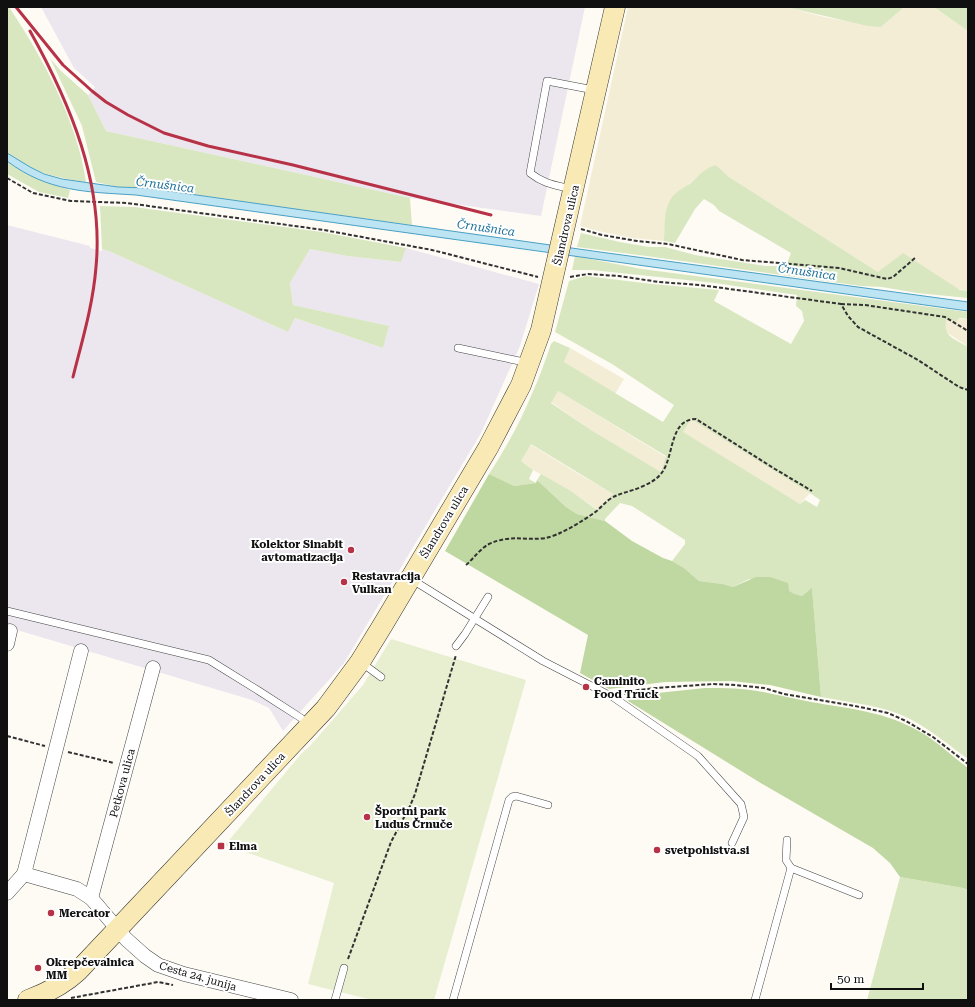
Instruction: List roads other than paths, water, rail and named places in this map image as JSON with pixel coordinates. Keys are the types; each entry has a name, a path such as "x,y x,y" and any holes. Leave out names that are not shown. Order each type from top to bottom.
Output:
{"street":[{"name":"Šlandrova ulica","path":"55,996 310,726 335,696 360,662 488,448 521,385 541,330 615,7"},
{"path":"7,892 24,874 81,651"},
{"name":"Petkova ulica","path":"91,898 153,668"},
{"path":"24,874 77,889 91,898 118,930"},
{"name":"Cesta 24. junija","path":"118,930 145,956 165,968 291,1000"},
{"path":"28,1000 55,996"}],"lane":[{"path":"574,190 550,185 537,179 530,173 547,81 596,91"},
{"path":"458,348 529,363"},
{"path":"411,578 543,662 613,697 698,756 741,804 744,817 732,843"},
{"path":"456,646 488,597"},
{"path":"7,610 209,660 301,718 310,726"},
{"path":"360,662 381,677"},
{"path":"453,1000 509,800 516,796 548,804"},
{"path":"787,840 786,860 791,868 858,895"},
{"path":"755,1000 791,868"},
{"path":"336,1000 344,968"}],"water":[{"name":"Črnušnica","path":"7,153 44,174 62,179 118,187 147,188 968,302 968,311 136,195 84,191 53,185 38,179 7,161"}],"railway":[{"path":"16,7 63,65 92,91 106,102 128,115 164,133 208,146 293,165 491,215"},
{"path":"30,31 45,58 71,115 81,144 95,205 97,236 95,281 87,323 73,377"}],"place":[{"name":"Kolektor Sinabit avtomatizacija","path":"351,550"},
{"name":"Restavracija Vulkan","path":"344,582"},
{"name":"Caminito Food Truck","path":"586,687"},
{"name":"Športni park Ludus Črnuče","path":"367,817"},
{"name":"Elma","path":"221,846"},
{"name":"svetpohistva.si","path":"657,850"},
{"name":"Mercator","path":"51,913"},
{"name":"Okrepčevalnica MM","path":"38,968"}]}
